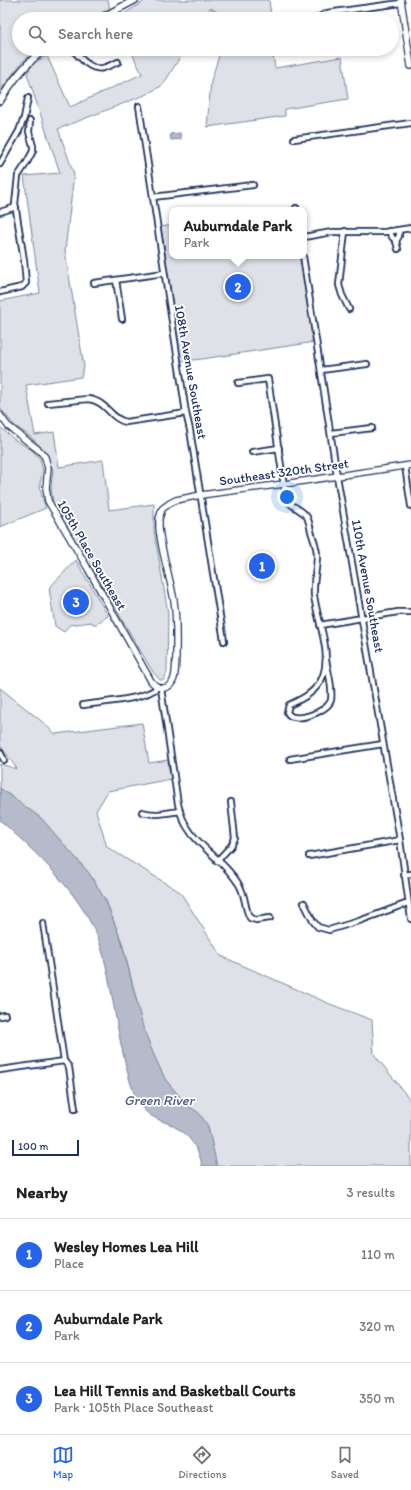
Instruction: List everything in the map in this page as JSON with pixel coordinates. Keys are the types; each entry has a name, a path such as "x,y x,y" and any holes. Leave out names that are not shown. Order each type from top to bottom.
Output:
{"main road":[{"path":"110,12 126,2 134,0"},
{"path":"0,101 18,75 28,63 36,56"}],"street":[{"path":"333,12 401,1 409,33 411,66"},
{"path":"79,56 95,68 102,68 118,62"},
{"path":"0,164 19,131 24,118 28,98"},
{"name":"108th Avenue Southeast","path":"140,106 164,273 224,641"},
{"path":"0,292 25,285 24,260 16,207 17,179 33,151 29,132 30,121"},
{"path":"294,139 411,123"},
{"path":"153,197 253,185"},
{"path":"0,212 16,207"},
{"path":"307,237 345,231 389,231 411,228"},
{"path":"396,241 399,236 399,230"},
{"path":"345,231 339,285 349,309"},
{"path":"389,231 391,236 396,241 398,249"},
{"name":"110th Avenue Southeast","path":"303,259 338,476 400,840 411,920"},
{"path":"94,283 164,273"},
{"path":"116,280 122,319"},
{"path":"321,370 367,364"},
{"path":"238,384 268,379 287,501 307,517 317,556 313,584 331,684 330,700 323,710 311,715 291,717 287,712 289,705 316,689 322,677 326,660"},
{"path":"48,403 88,399 94,400 104,406 121,421 126,422 186,413"},
{"name":"105th Place Southeast","path":"0,415 8,426 40,451 45,458 48,472 46,492 51,506 147,674 154,684 159,687"},
{"path":"331,433 372,428"},
{"path":"252,452 278,448"},
{"name":"Southeast 320th Street","path":"159,687 168,687 174,680 176,629 174,602 159,530 159,519 162,509 170,502 201,495 411,465"},
{"path":"405,466 411,506"},
{"path":"320,624 398,612 411,612"},
{"path":"83,706 142,696 159,687 183,822 239,884 245,897 249,916 252,919 258,920 270,918"},
{"path":"290,759 383,744"},
{"path":"0,752 4,760"},
{"path":"217,861 231,846 235,838 231,802"},
{"path":"142,812 150,815 180,811"},
{"path":"309,856 400,840"},
{"path":"404,874 411,874"},
{"path":"304,903 313,921 318,927 329,930 408,903"},
{"path":"43,923 64,1060 69,1067 75,1109"},
{"path":"0,1070 64,1060"}],"shaded area":[{"path":"0,0 108,0 110,10 106,12 12,12 12,56 30,56 22,62 0,91"},
{"path":"146,0 269,0 271,12 218,12 210,8 207,12 127,12"},
{"path":"47,56 70,107 142,74 133,56 181,56 163,85 145,95 58,129 74,174 65,251 84,367 81,377 26,385 35,435 54,432 59,467 103,460 109,510 154,504 154,530 168,613 167,672 164,680 160,680 153,672 53,503 51,487 53,470 44,451 32,438 14,425 0,408 0,301 40,293 24,176 60,173 27,74 33,63"},
{"path":"219,56 273,56 275,68 342,57 348,99 285,109 285,116 207,127 211,81"},
{"path":"169,226 169,259 301,259 315,342 181,361 161,227"},
{"path":"0,427 15,440 32,450 40,459 43,471 40,483 41,493 46,508 0,527"},
{"path":"76,560 108,616 96,624 93,624 92,622 69,625 64,632 55,626 49,588"},
{"path":"0,688 39,719 55,734 142,723 149,763 168,760 171,779 108,791 96,811 107,847 180,892 221,956 330,1004 372,1020 374,1054 411,1101 411,1166 215,1166 176,1108 127,1004 137,1002 122,943 106,901 0,798 0,764 17,769 0,745"}],"water":[{"path":"180,133 181,139 171,140 170,134"},
{"name":"Green River","path":"0,788 41,818 89,873 106,901 122,943 143,1027 153,1053 165,1079 186,1104 199,1113 208,1126 217,1166 202,1166 195,1146 186,1135 174,1126 151,1116 141,1107 127,1071 105,963 93,927 74,897 51,869 0,820"}],"place":[{"name":"Auburndale Park","path":"238,287"},
{"name":"Wesley Homes Lea Hill","path":"262,566"},
{"name":"Lea Hill Tennis and Basketball Courts","path":"76,602"}]}
